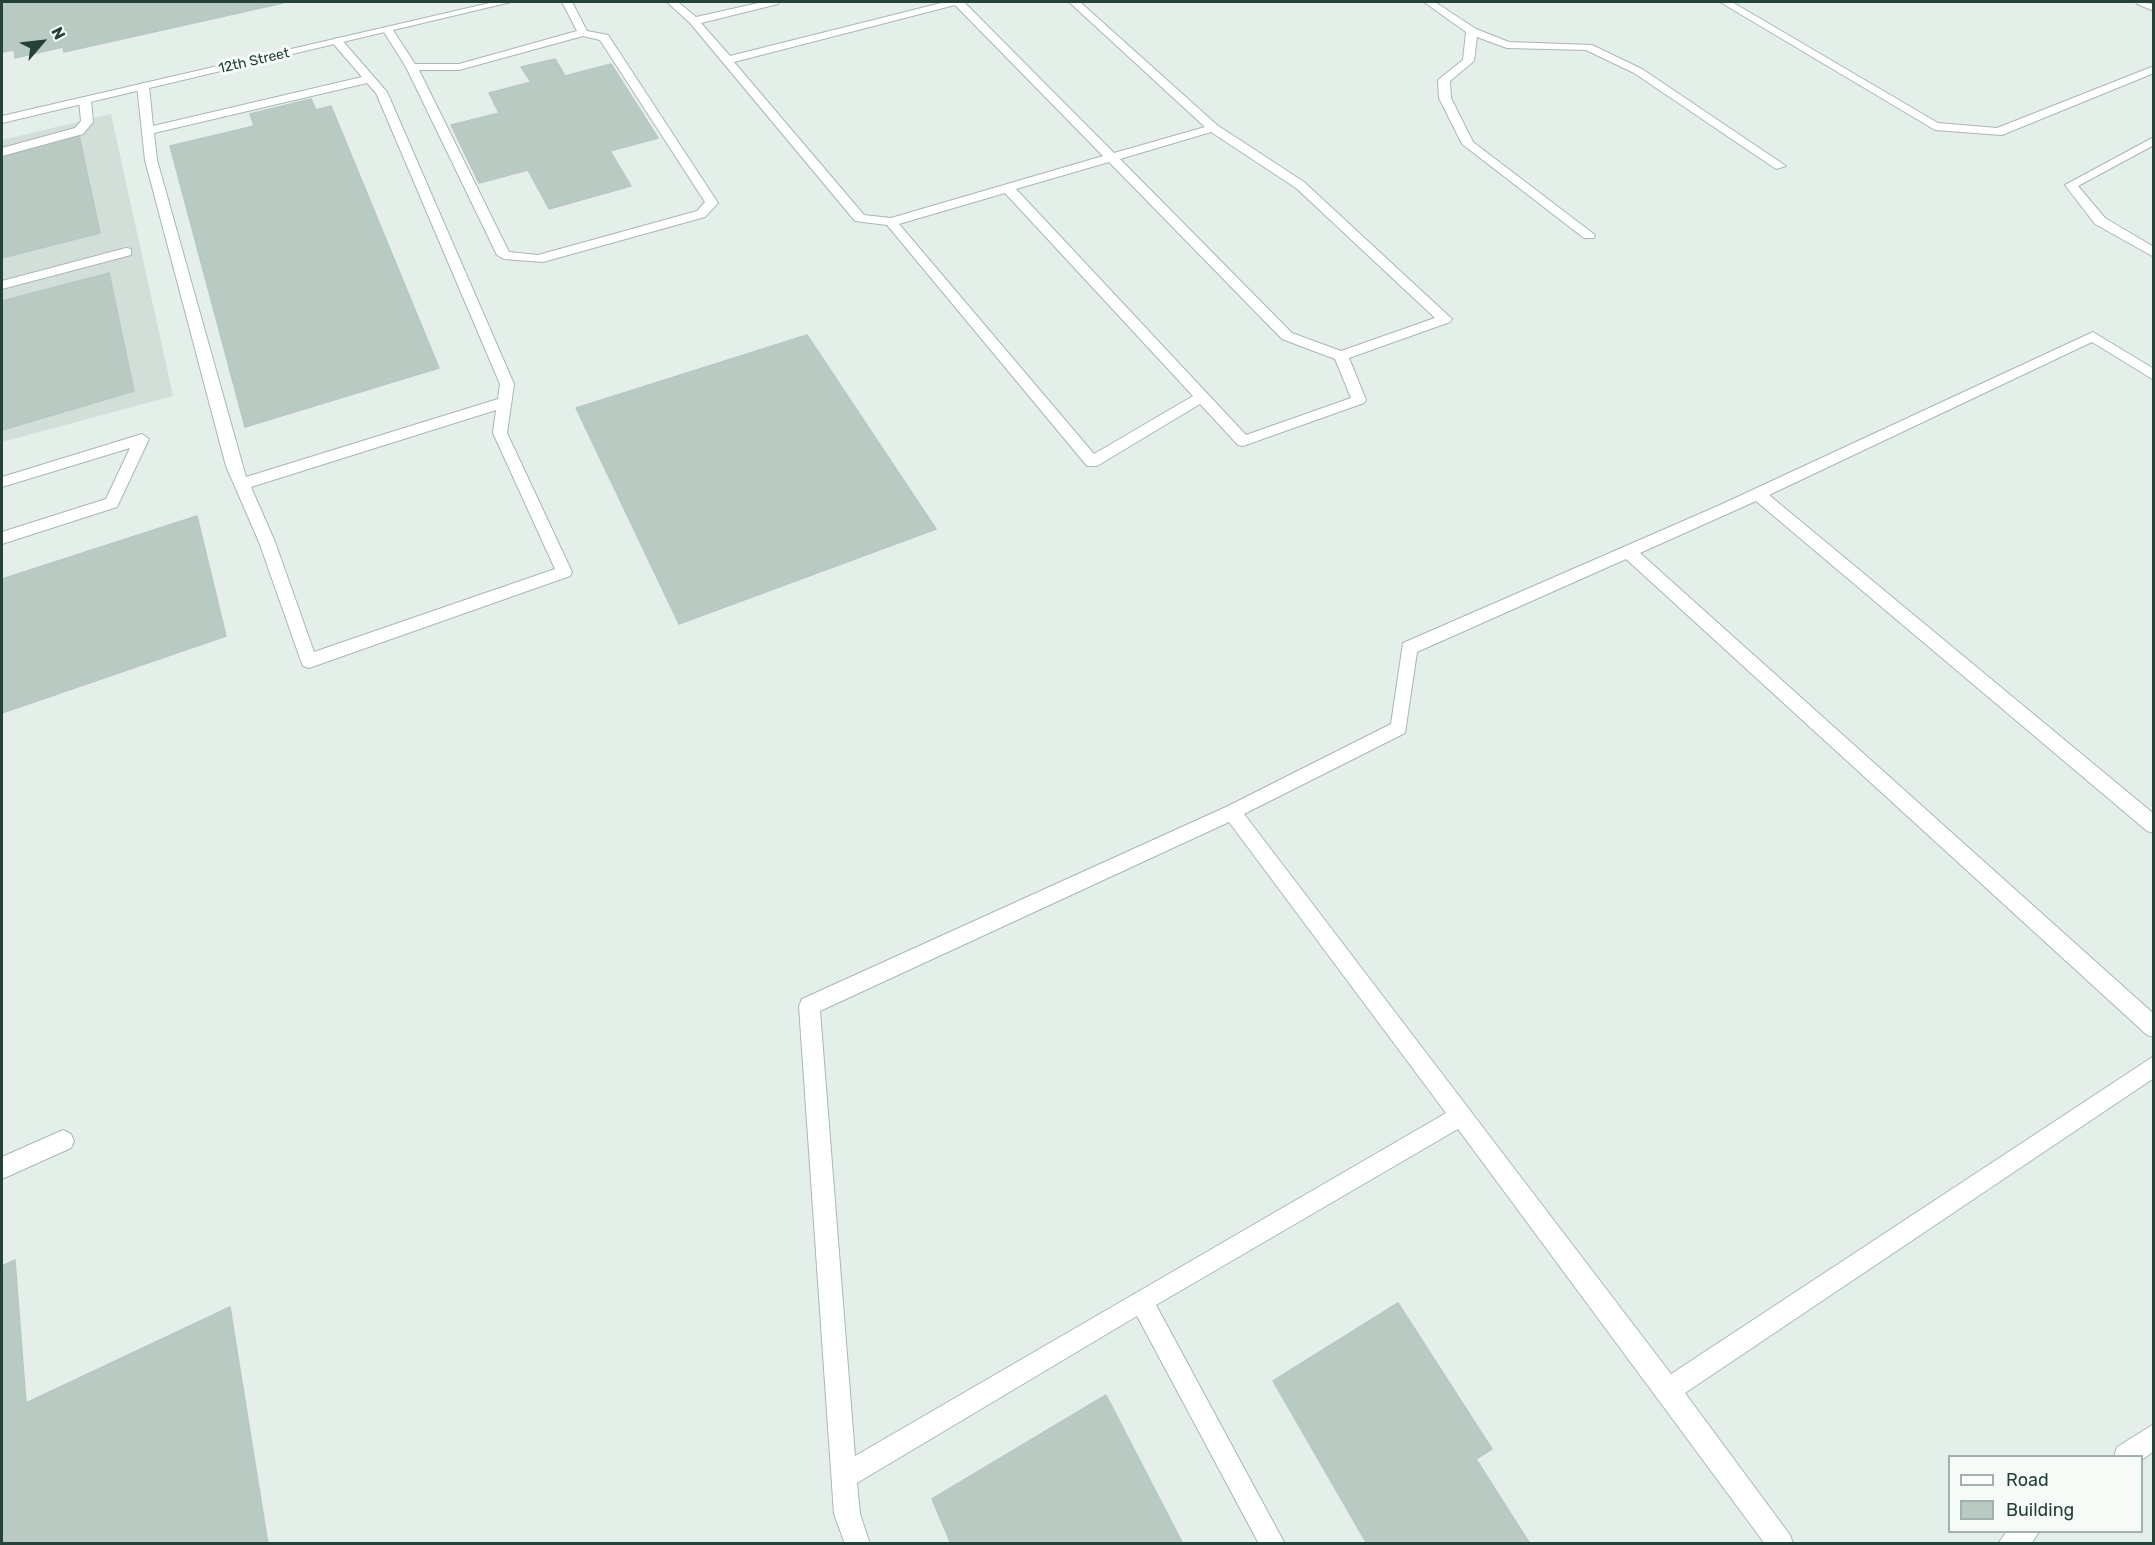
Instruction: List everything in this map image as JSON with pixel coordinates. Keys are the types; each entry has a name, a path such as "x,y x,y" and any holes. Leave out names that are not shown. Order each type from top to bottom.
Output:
{"street":[{"name":"12th Street","path":"2,120 506,2"},
{"path":"567,2 584,33"},
{"path":"672,2 694,21 728,60 860,218 891,222 1213,128"},
{"path":"694,21 774,2"},
{"path":"728,60 957,2 1287,336 1341,356 1445,319 1300,185 1213,128 1074,2"},
{"path":"1429,2 1472,31 1507,45 1588,47 1638,70 1780,166"},
{"path":"1725,2 1935,126 1998,132 2154,69"},
{"path":"2141,2 2154,8"},
{"path":"387,29 412,67 504,255 538,259 701,214 712,203 604,37 584,33 459,67 412,67"},
{"path":"1472,31 1468,61 1444,80 1445,98 1468,144 1589,235"},
{"path":"143,86 146,131 151,160 206,352 234,466 267,542 309,662 564,572 500,433 507,384 381,92 337,41"},
{"path":"146,131 368,79"},
{"path":"2,152 79,131 87,122 85,100"},
{"path":"2154,140 2071,185 2100,221 2154,253"},
{"path":"1008,188 1244,441 1359,400 1341,356"},
{"path":"891,222 1092,462 1202,397"},
{"path":"2,285 126,252"},
{"path":"858,1544 847,1514 809,1006 1232,812 1400,728 1409,648 1758,494 2092,336 2154,376"},
{"path":"242,484 504,402"},
{"path":"2,482 142,439 112,503 2,538"},
{"path":"1758,494 2154,825"},
{"path":"1627,551 2154,1028"},
{"path":"1232,812 1668,1390 1781,1544"},
{"path":"1668,1390 2154,1066"},
{"path":"845,1476 1461,1116"},
{"path":"2,1168 63,1141"},
{"path":"1141,1301 1273,1544"},
{"path":"2127,1455 2154,1436"},
{"path":"2010,1544 2025,1533"}],"shaded area":[{"path":"111,114 173,396 2,442 2,140"}],"building":[{"path":"2,2 283,3 64,52 63,47 15,58 14,50 2,52"},
{"path":"555,59 565,76 611,64 658,138 610,151 631,186 549,209 528,170 479,183 451,125 499,113 489,93 531,82 521,67"},
{"path":"311,99 316,110 331,106 439,368 245,427 170,146 254,126 250,114"},
{"path":"79,135 100,233 2,258 2,154"},
{"path":"109,273 134,391 2,430 2,301"},
{"path":"807,335 936,529 679,624 576,408"},
{"path":"197,516 226,636 2,713 2,579"},
{"path":"15,1260 26,1403 230,1307 268,1544 2,1544 2,1266"},
{"path":"1398,1303 1492,1449 1476,1459 1530,1544 1367,1544 1273,1381"},
{"path":"1106,1395 1183,1544 951,1544 932,1499"}]}
